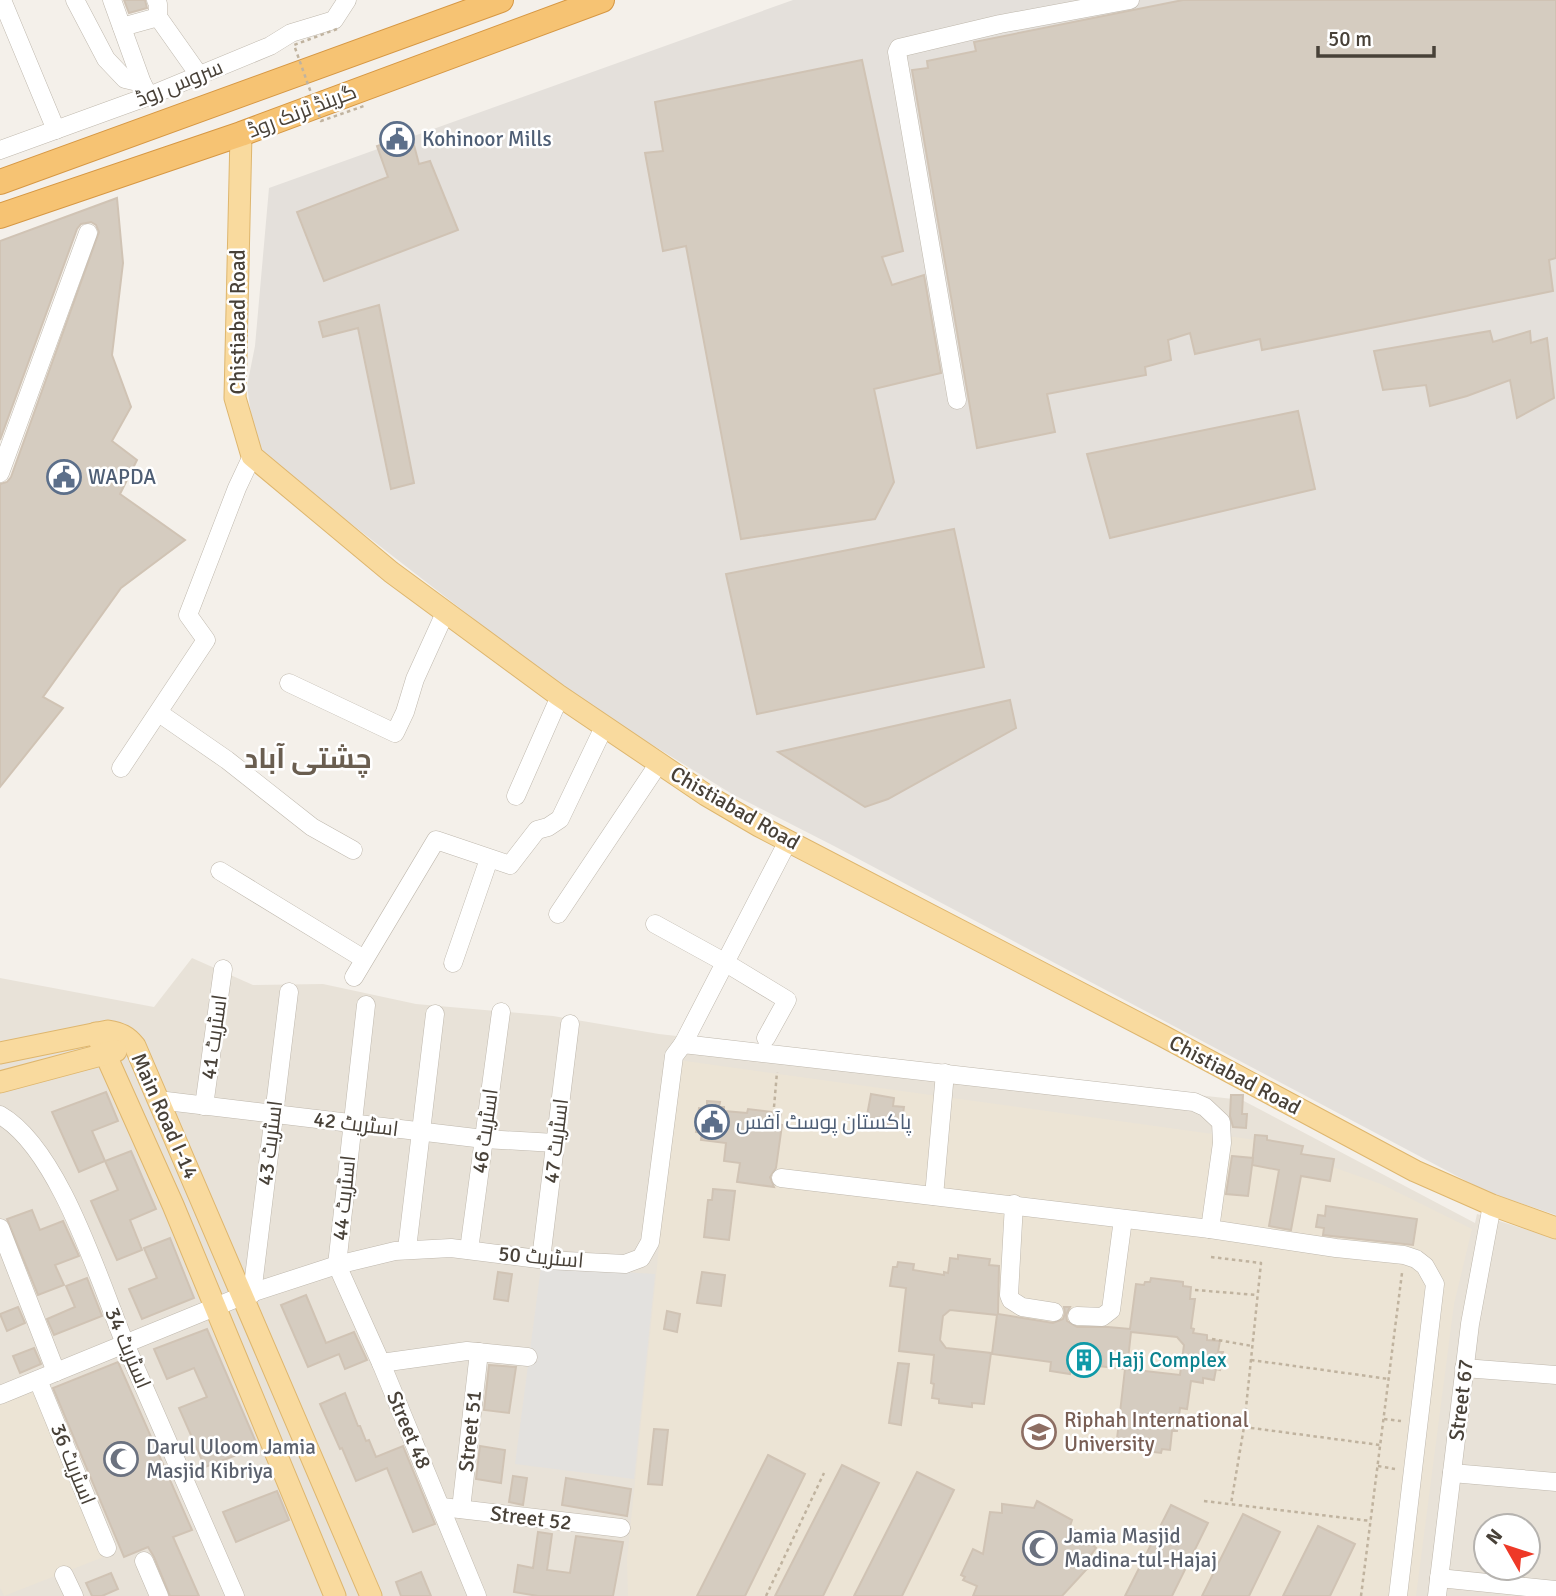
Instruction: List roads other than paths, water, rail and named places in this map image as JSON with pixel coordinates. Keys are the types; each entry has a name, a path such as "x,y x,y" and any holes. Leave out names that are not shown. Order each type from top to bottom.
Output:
{"highway":[{"name":"گرینڈ ٹرنک روڈ","path":"0,182 501,0"},
{"name":"گرینڈ ٹرنک روڈ","path":"0,216 241,134 602,0"}],"main road":[{"name":"Chistiabad Road","path":"241,134 235,398 251,456 445,613 604,727 706,795 788,841 1416,1171 1492,1205 1556,1228"},
{"name":"Main Road I-14","path":"335,1596 173,1205 96,1033 119,1033 129,1038 135,1046 247,1295 371,1596"},
{"path":"0,1053 96,1033"},
{"path":"0,1082 135,1046"}],"street":[{"path":"2,0 56,130"},
{"path":"75,0 106,59 125,79 146,90"},
{"path":"112,0 146,90"},
{"name":"سروس روڈ","path":"0,150 56,130 146,90 199,75 270,46 291,33 334,19 347,0"},
{"path":"957,400 897,52 899,48 1000,24 1130,0"},
{"path":"122,27 157,8 199,75"},
{"path":"0,473 88,233"},
{"path":"121,768 206,640 188,615 251,456"},
{"path":"289,683 395,733 435,631 445,613"},
{"path":"516,796 560,696"},
{"path":"159,713 227,760 312,827 353,850"},
{"path":"354,977 436,840 510,865 537,830 560,819 604,727"},
{"path":"558,915 659,763"},
{"path":"788,841 679,1050 778,1054 1194,1102 1205,1107 1221,1122 1222,1143 1210,1229"},
{"path":"453,963 489,859"},
{"path":"220,871 364,959"},
{"path":"655,924 726,962 787,1000 766,1038"},
{"name":"اسٹریٹ 41","path":"204,1106 223,969"},
{"name":"اسٹریٹ 43","path":"247,1295 289,992"},
{"name":"اسٹریٹ 44","path":"337,1265 366,1005"},
{"name":"اسٹریٹ 46","path":"469,1250 501,1012"},
{"path":"407,1249 435,1014"},
{"name":"اسٹریٹ 47","path":"541,1259 570,1024"},
{"name":"اسٹریٹ 50","path":"0,1395 215,1306 337,1265 407,1249 451,1248 541,1259 625,1264 641,1258 650,1242 679,1050"},
{"path":"934,1196 945,1073"},
{"name":"اسٹریٹ 42","path":"158,1100 484,1139 555,1143"},
{"name":"اسٹریٹ 34","path":"0,1115 19,1129 34,1147 66,1200 235,1596"},
{"path":"781,1178 1210,1229 1404,1255 1416,1259 1425,1266 1435,1284 1398,1596"},
{"path":"1014,1205 1009,1295 1015,1304 1054,1312"},
{"name":"Street 67","path":"1438,1587 1470,1324 1492,1205"},
{"path":"1077,1316 1102,1317 1111,1310 1124,1219"},
{"path":"0,1228 55,1372"},
{"name":"Street 48","path":"337,1265 442,1507 472,1595"},
{"path":"381,1363 467,1350 528,1357"},
{"name":"Street 51","path":"461,1509 479,1352"},
{"path":"1464,1368 1556,1375"},
{"name":"اسٹریٹ 36","path":"38,1380 107,1548"},
{"path":"1451,1473 1556,1482"},
{"name":"Street 52","path":"442,1507 621,1528"},
{"path":"144,1561 159,1596"},
{"path":"64,1575 74,1596"},
{"path":"1438,1587 1556,1590"}],"place":[{"name":"Kohinoor Mills","path":"397,139"},
{"name":"WAPDA","path":"64,477"},
{"name":"پاکستان پوسٹ آفس","path":"712,1122"},
{"name":"Hajj Complex","path":"1084,1360"},
{"name":"Riphah International University","path":"1039,1432"},
{"name":"Darul Uloom Jamia Masjid Kibriya","path":"121,1459"},
{"name":"Jamia Masjid Madina-tul-Hajaj","path":"1040,1548"}],"district":[{"name":"چشتی آباد","path":"308,758"}]}
